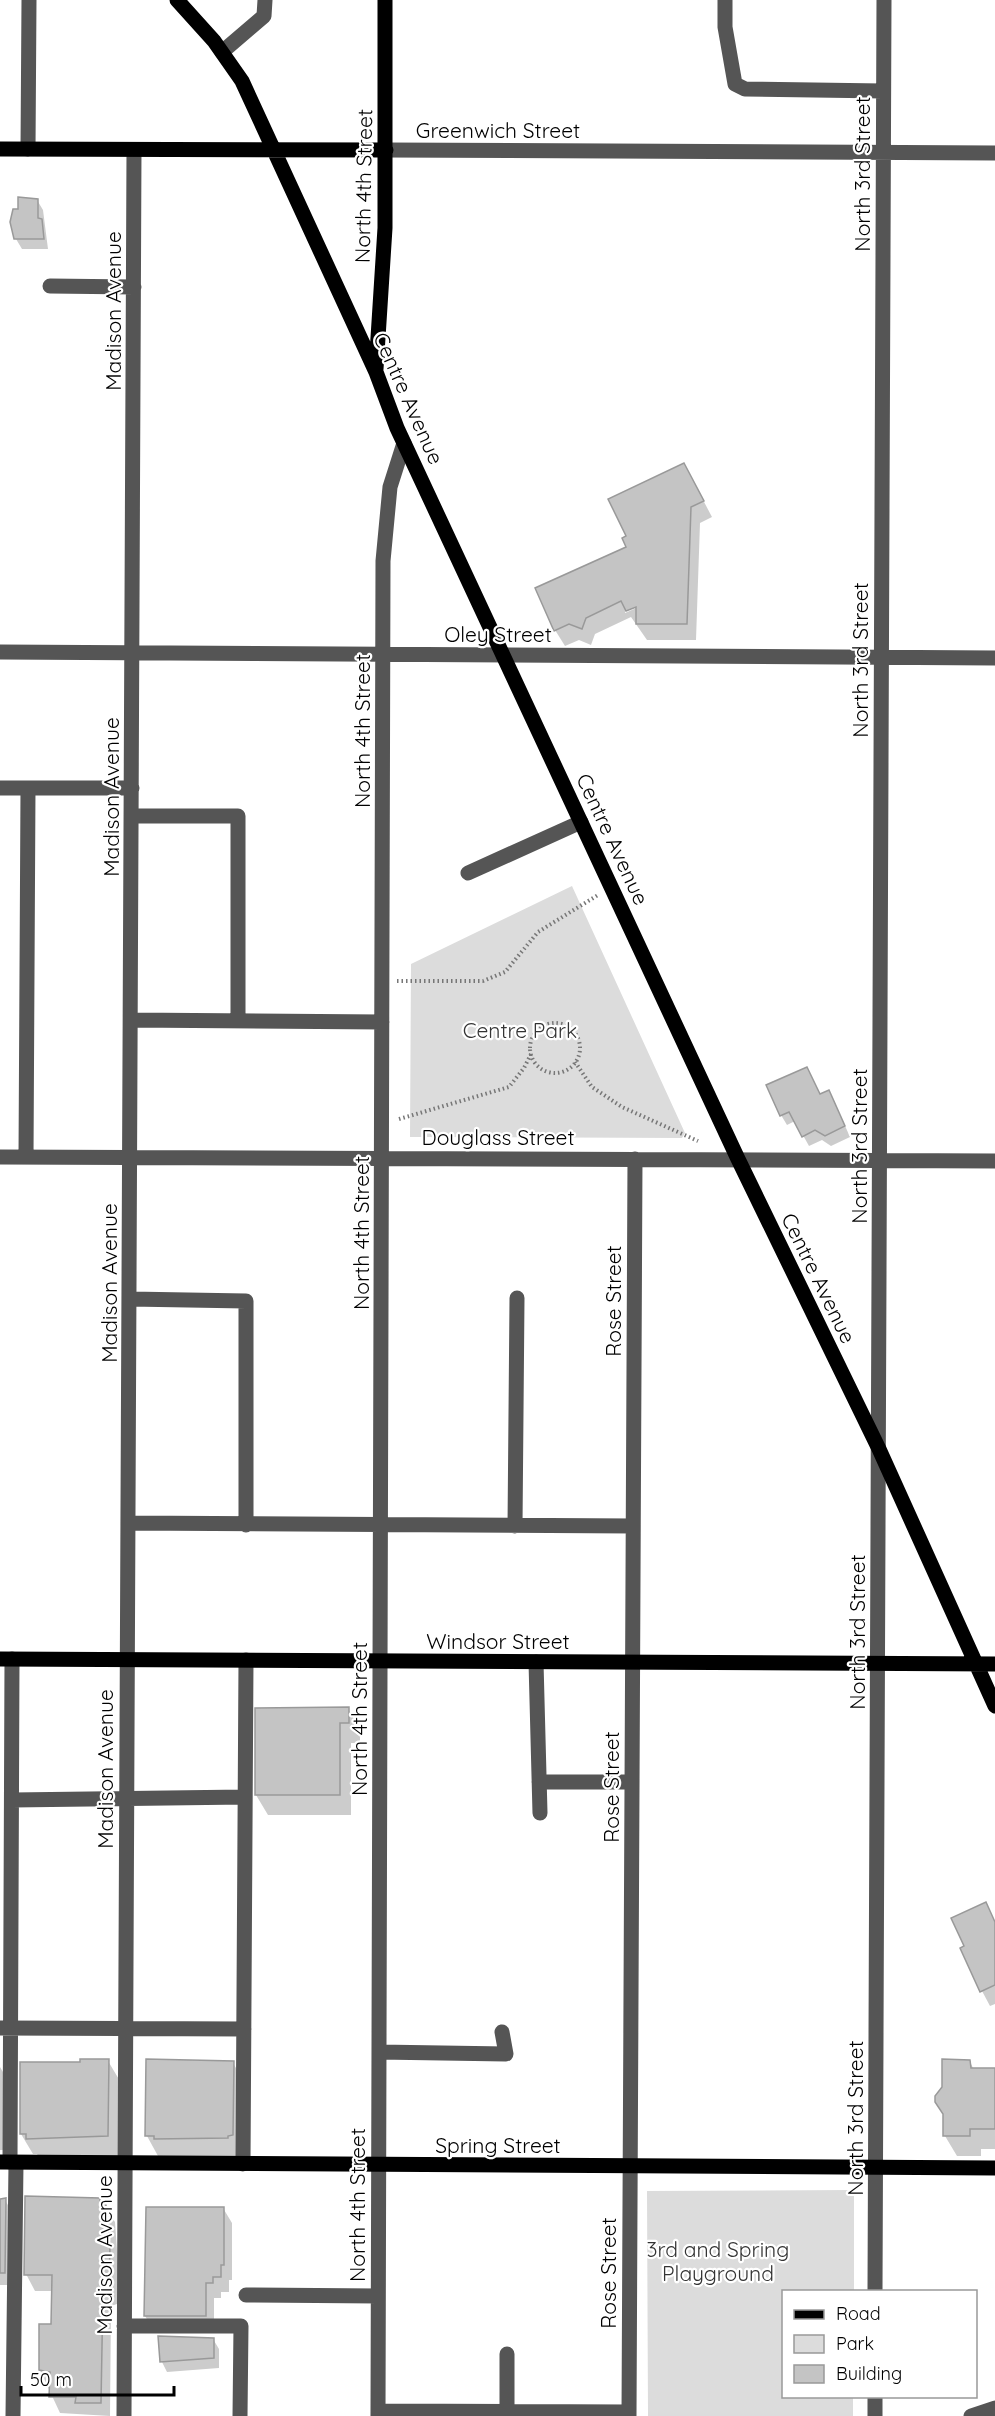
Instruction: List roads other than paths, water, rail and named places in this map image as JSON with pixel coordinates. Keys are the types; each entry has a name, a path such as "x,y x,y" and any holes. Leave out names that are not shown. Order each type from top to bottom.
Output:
{"main road":[{"name":"North 4th Street","path":"376,372 385,228 385,0"},
{"name":"Centre Avenue","path":"184,2 242,81 376,372 404,443 738,1159 879,1449 995,1706"},
{"name":"Greenwich Street","path":"0,149 386,150"},
{"name":"Windsor Street","path":"6,1659 995,1664"},
{"name":"Spring Street","path":"8,2162 995,2168"}],"street":[{"path":"28,149 29,0"},
{"path":"222,52 264,16 265,0"},
{"path":"725,0 725,27 735,84 745,89 883,91"},
{"name":"North 3rd Street","path":"875,2290 884,0"},
{"name":"Madison Avenue","path":"124,2416 127,1797 125,1660 130,1299 134,150"},
{"name":"Greenwich Street","path":"386,150 995,153"},
{"path":"50,286 134,287"},
{"name":"North 4th Street","path":"378,2413 383,561 390,487 404,443"},
{"name":"Oley Street","path":"0,652 995,658"},
{"path":"0,788 132,788"},
{"path":"26,1157 28,788"},
{"path":"132,816 238,816 238,1021"},
{"path":"468,873 581,822"},
{"path":"131,1020 382,1022"},
{"name":"Douglass Street","path":"0,1157 995,1161"},
{"name":"Rose Street","path":"629,2414 635,1159"},
{"path":"130,1299 246,1301 246,1525"},
{"path":"515,1526 517,1299"},
{"path":"128,1523 633,1526"},
{"path":"6,1659 12,1800 5,2028 13,2416"},
{"path":"243,2164 246,1660"},
{"path":"536,1662 540,1813"},
{"path":"539,1782 632,1782"},
{"path":"12,1800 245,1797"},
{"path":"5,2028 244,2029"},
{"path":"379,2052 506,2054 502,2032"},
{"path":"246,2295 378,2296"},
{"path":"124,2326 241,2326 240,2416"},
{"path":"506,2414 507,2354"},
{"path":"874,2416 875,2398"},
{"path":"971,2416 995,2408"},
{"path":"378,2413 629,2414"}],"park label":[{"name":"Centre Park","path":"520,1030"},
{"name":"3rd and Spring Playground","path":"718,2261"}]}
